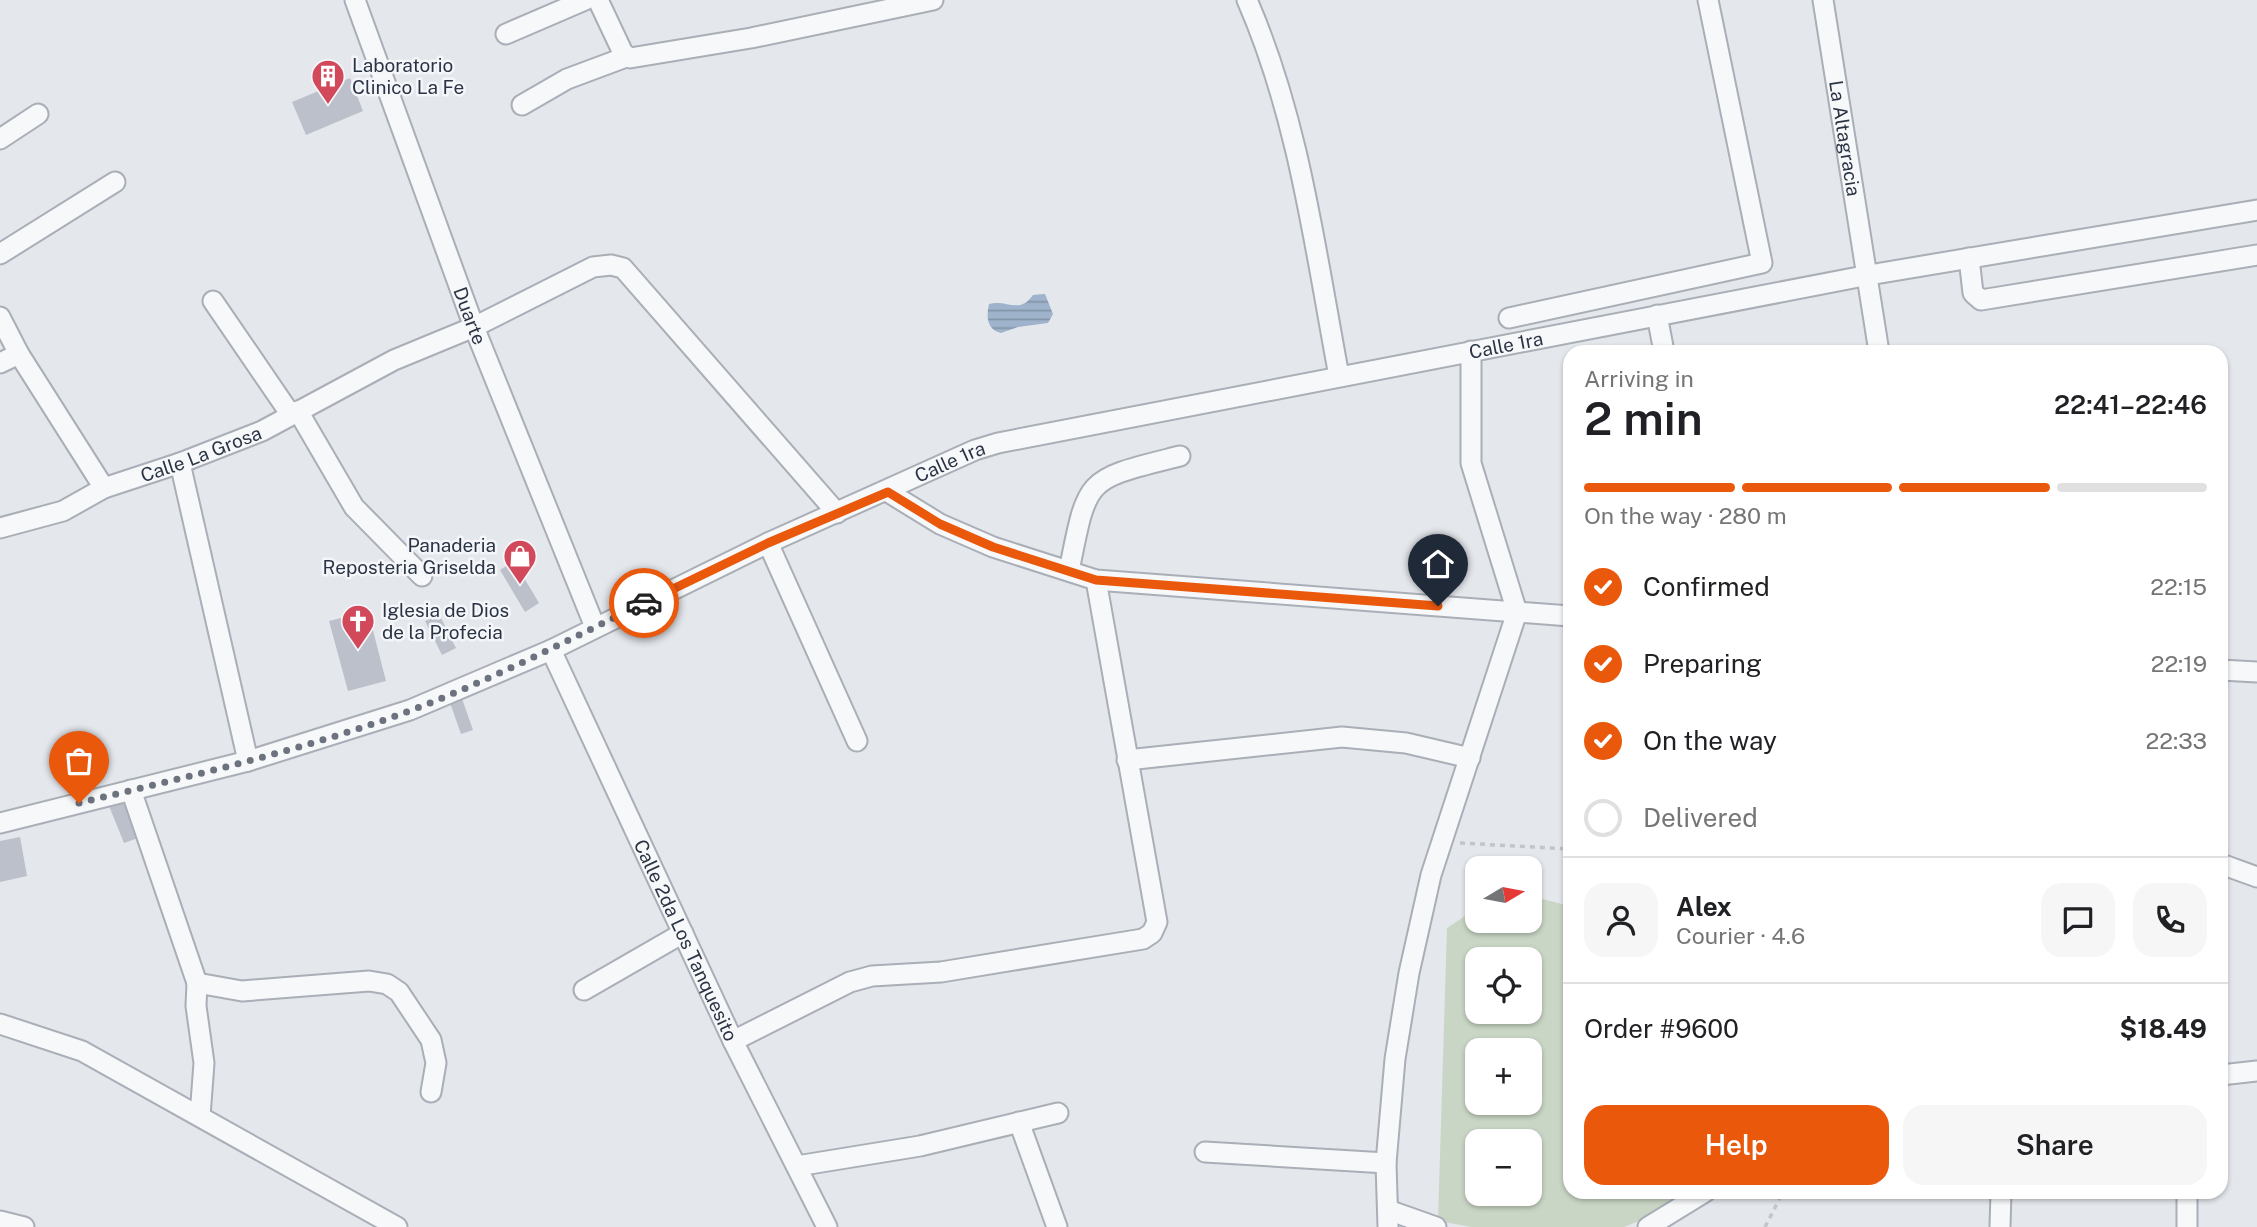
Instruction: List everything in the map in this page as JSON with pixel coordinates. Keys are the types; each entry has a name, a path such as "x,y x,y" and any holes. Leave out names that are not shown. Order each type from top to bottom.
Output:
{"street":[{"name":"Duarte","path":"355,0 474,327 594,628"},
{"path":"506,34 585,0"},
{"path":"598,0 626,57"},
{"path":"522,105 567,79 626,57 751,38 933,0"},
{"path":"1247,0 1282,93 1339,376"},
{"path":"1708,0 1766,294"},
{"name":"La Altagracia","path":"1823,0 1879,345"},
{"path":"0,139 38,114"},
{"path":"0,254 115,182"},
{"name":"Calle 1ra","path":"0,823 248,761 385,719 551,650 768,543 888,492 975,450 998,443 1766,294 2257,209"},
{"path":"1969,258 1973,293 1981,300 2257,255"},
{"path":"1509,318 1762,263"},
{"name":"Calle La Grosa","path":"0,528 63,511 104,488 180,463 262,431 394,359 474,327 593,267 611,265 623,268 837,513"},
{"path":"213,301 295,413 354,507 422,576"},
{"path":"1657,315 1663,345"},
{"path":"0,317 19,355 104,488"},
{"path":"1436,1227 1388,1219 1386,1163 1395,1059 1409,973 1431,875 1517,612 1471,463 1471,351"},
{"path":"0,363 19,355"},
{"path":"1069,571 1083,504 1100,482 1114,472 1180,456"},
{"path":"180,463 248,761"},
{"path":"888,492 940,524 993,547 1096,580 1563,616"},
{"path":"768,543 858,741"},
{"path":"733,1041 850,982 872,976 941,972 1143,939 1152,933 1157,922 1096,580"},
{"name":"Calle 2da Los Tanquesito","path":"551,650 733,1041 827,1227"},
{"path":"2228,671 2257,673"},
{"path":"1127,760 1342,737 1406,743 1470,758"},
{"path":"131,790 197,983 196,1006 204,1063 200,1116"},
{"path":"2228,867 2257,877"},
{"path":"584,990 683,933"},
{"path":"197,983 242,991 369,981 387,984 399,992 431,1040 436,1063 432,1092"},
{"path":"0,1024 82,1051 397,1227"},
{"path":"2228,1074 2257,1071"},
{"path":"797,1167 920,1146 1058,1113"},
{"path":"1019,1122 1057,1227"},
{"path":"1205,1152 1386,1163"},
{"path":"1648,1227 1694,1199"},
{"path":"2000,1227 2001,1199"},
{"path":"2187,1199 2187,1227"},
{"path":"0,1221 24,1227"}],"path":[{"path":"1442,842 1563,849"},
{"path":"1765,1227 1779,1199"}],"green space":[{"path":"1542,899 1563,904 1563,1199 1680,1199 1671,1208 1624,1227 1472,1227 1438,1221 1447,928 1465,916 1465,933 1542,933"}],"water":[{"path":"1045,294 1053,314 1048,323 1018,327 1001,333 990,326 989,304 1018,305 1028,301 1033,295"}],"building":[{"name":"Laboratorio Clinico La Fe","path":"350,78 363,111 306,135 292,102"},
{"name":"Panaderia Reposteria Griselda","path":"514,561 539,603 525,612 500,570"},
{"name":"Iglesia de Dios de la Profecia","path":"368,611 386,681 348,691 329,621"},
{"path":"439,614 456,648 442,655 425,621"},
{"path":"460,693 473,730 461,734 448,697"},
{"path":"81,765 86,780 65,787 60,772"},
{"path":"124,800 138,838 124,843 109,806"},
{"path":"20,837 27,876 0,882 0,841"}],"way so far":[{"path":"79,803 248,761 385,719 551,650 644,603"}],"place":[{"name":"Laboratorio Clinico La Fe","path":"328,106"},
{"name":"Panaderia Reposteria Griselda","path":"520,586"},
{"name":"Iglesia de Dios de la Profecia","path":"358,651"}],"route":[{"path":"644,603 768,543 888,492 940,524 993,547 1096,580 1438,606"}]}
